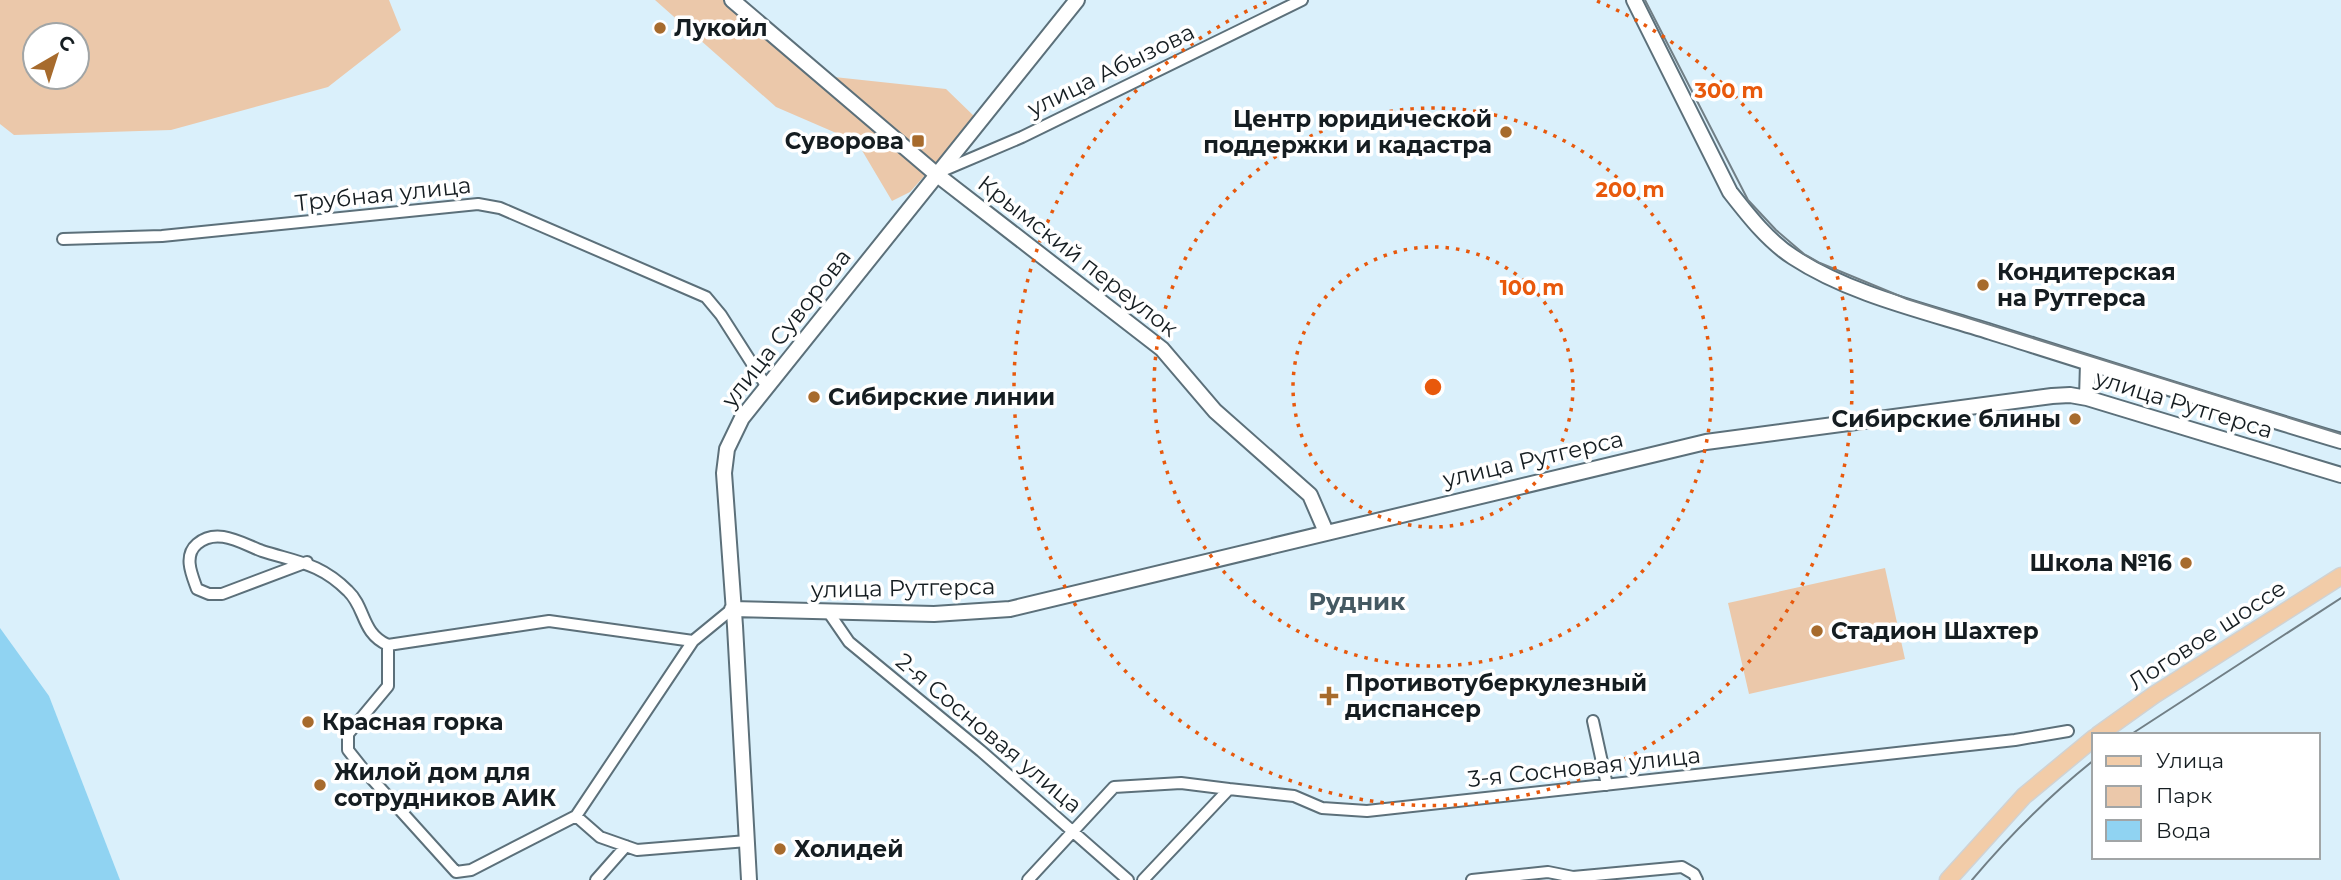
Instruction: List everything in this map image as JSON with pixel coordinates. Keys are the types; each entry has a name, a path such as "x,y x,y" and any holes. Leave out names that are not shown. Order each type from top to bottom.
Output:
{"main road":[{"name":"Крымский переулок","path":"732,0 936,174 1162,349 1215,411 1310,495 1326,532"},
{"name":"улица Суворова","path":"749,880 724,460 735,429 1077,0"},
{"name":"улица Рутгерса","path":"1634,0 1730,192 1752,219 1791,256 1836,280 1873,294 2341,441"},
{"path":"2087,398 2088,363"},
{"name":"улица Рутгерса","path":"732,609 934,614 1010,608 1706,442 2052,396 2087,398 2341,475"},
{"name":"Логовое шоссе","path":"2100,733 2154,695 2341,576"},
{"name":"Логовое шоссе","path":"2119,733 2341,589"},
{"name":"Логовое шоссе","path":"1948,880 2024,796 2092,739"},
{"path":"1961,880 2012,822 2092,752"}],"street":[{"name":"улица Абызова","path":"936,174 1035,131 1302,0"},
{"name":"Трубная улица","path":"63,239 162,236 478,204 500,208 706,297 767,387"},
{"path":"307,562 222,594 209,594 197,589 189,558 194,547 206,538 223,537 262,551 307,562 330,575 351,593 376,640 388,645 549,621 693,640"},
{"path":"388,645 388,686 348,734 348,750 456,872 471,870 576,816 693,640 732,609"},
{"name":"2-я Сосновая улица","path":"829,613 849,642 981,751 1128,880"},
{"path":"1593,721 1606,785"},
{"name":"3-я Сосновая улица","path":"1074,831 1114,786 1181,783 1294,796 1322,808 1367,811 2015,740 2068,731"},
{"path":"1143,880 1229,789"},
{"path":"576,816 600,837 637,850 747,842"},
{"path":"1028,880 1074,831"},
{"path":"596,880 626,846"},
{"path":"1472,880 1548,872 1573,877 1682,867 1694,874 1697,880"}],"green space":[{"path":"0,0 389,0 401,30 328,87 171,130 14,135 0,124"},
{"path":"655,0 739,0 806,74 946,89 976,118 910,192 892,201 857,142 776,107"},
{"name":"Стадион Шахтер","path":"1885,568 1905,659 1749,694 1728,603"}],"water":[{"path":"0,628 49,696 120,880 0,880"}],"tram line":[{"path":"1645,0 1748,200 1776,230 1804,254 1907,299 2341,434"},
{"path":"2133,733 2341,598"},
{"path":"1972,880 2030,817 2092,762"}],"place":[{"name":"Лукойл","path":"660,28"},
{"name":"Центр юридической поддержки и кадастра","path":"1506,132"},
{"name":"Суворова","path":"918,141"},
{"name":"Кондитерская на Рутгерса","path":"1983,285"},
{"name":"Сибирские линии","path":"814,397"},
{"name":"Сибирские блины","path":"2075,419"},
{"name":"Школа №16","path":"2186,563"},
{"name":"Стадион Шахтер","path":"1817,631"},
{"name":"Противотуберкулезный диспансер","path":"1329,696"},
{"name":"Красная горка","path":"308,722"},
{"name":"Жилой дом для сотрудников АИК","path":"320,785"},
{"name":"Холидей","path":"780,849"}],"district":[{"name":"Рудник","path":"1357,601"}]}
